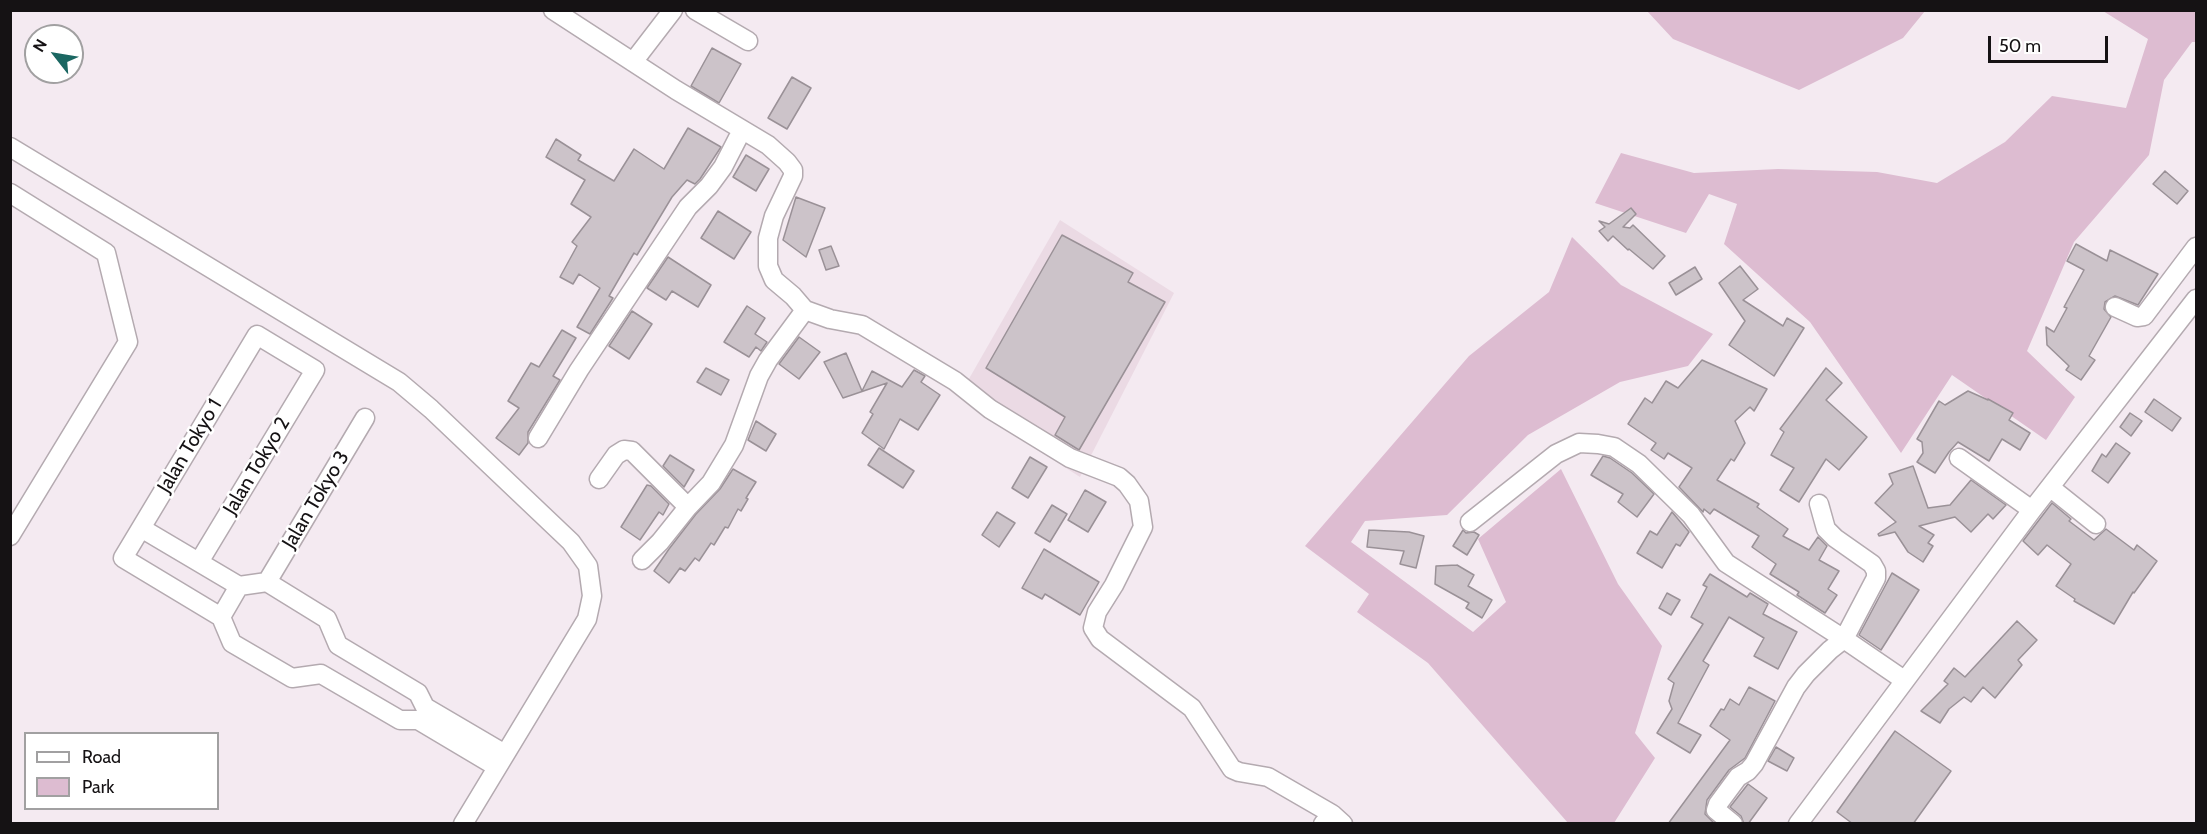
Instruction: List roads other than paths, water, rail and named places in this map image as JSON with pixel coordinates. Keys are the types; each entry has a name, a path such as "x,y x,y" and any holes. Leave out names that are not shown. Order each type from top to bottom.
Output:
{"street":[{"path":"553,10 768,145 793,170 793,176 777,207 768,238 768,266 774,280 805,310 830,319 862,326 955,381 990,409 1070,458 1111,474 1127,484 1139,501 1143,526 1114,585 1097,612 1092,628 1100,639 1192,708 1232,769 1268,777 1333,820"},
{"path":"633,62 673,10"},
{"path":"695,10 748,41"},
{"path":"538,438 579,370 688,207 710,186 723,167 742,130"},
{"path":"10,147 399,382 431,409 571,542 588,566 592,596 587,619 463,824"},
{"path":"10,193 106,253 128,342 10,536"},
{"path":"2115,307 2138,317 2144,316 2196,247"},
{"path":"1798,824 2032,510 2196,299"},
{"path":"642,560 711,483 734,445 759,376 805,310"},
{"name":"Jalan Tokyo 1","path":"221,617 123,558 257,335 315,370"},
{"name":"Jalan Tokyo 2","path":"199,562 315,370"},
{"name":"Jalan Tokyo 3","path":"267,582 365,418"},
{"path":"1470,522 1556,454 1579,443 1614,447 1639,464 1691,515 1718,554 1731,567 1904,680"},
{"path":"599,479 616,455 624,450 632,451 688,507"},
{"path":"1959,458 2032,510"},
{"path":"2051,488 2096,525"},
{"path":"1733,824 1716,810 1718,804 1738,777 1754,764 1796,687 1830,650 1844,639 1876,578 1876,571 1872,564 1834,538 1826,529 1819,504"},
{"path":"141,528 239,586 267,582 327,619 338,645 418,693 421,713"},
{"path":"239,586 221,617 232,643 292,678 321,674 400,720 421,713 501,760"},
{"path":"321,674 338,645"}]}
